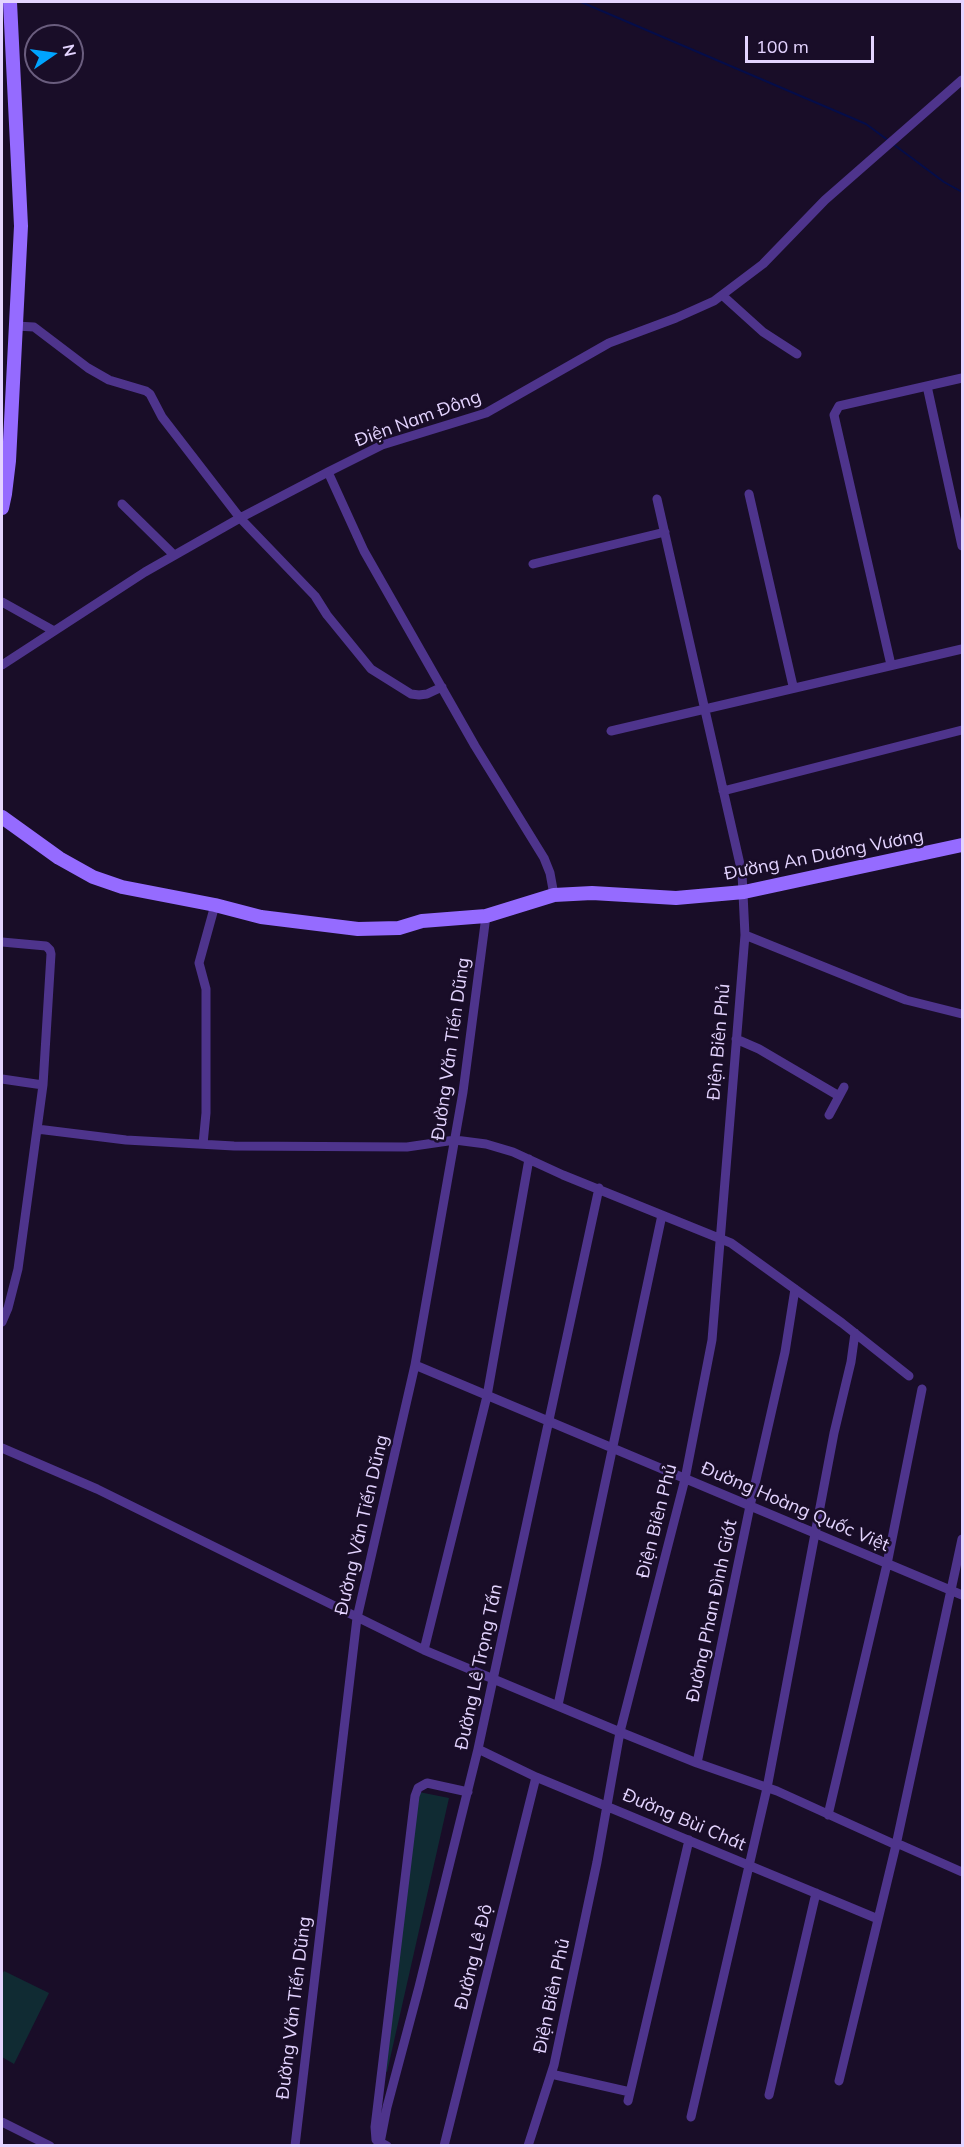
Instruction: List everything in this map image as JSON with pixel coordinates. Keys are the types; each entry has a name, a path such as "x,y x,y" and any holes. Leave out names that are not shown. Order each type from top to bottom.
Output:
{"main road":[{"path":"2,508 9,461 21,226 10,2"},
{"name":"Đường An Dương Vương","path":"2,817 59,858 93,877 149,894 215,905 261,917 358,928 399,928 422,921 486,916 554,895 592,893 676,898 744,892 963,845"}],"street":[{"name":"Điện Nam Đông","path":"2,665 145,572 327,472 382,445 486,413 609,343 676,318 722,295 763,264 825,200 963,80"},
{"path":"722,295 762,332 796,354"},
{"path":"16,326 34,327 88,368 109,380 150,394 162,417 240,518 315,596 371,669 411,694 427,694 442,687"},
{"path":"891,665 834,415 839,406 963,378"},
{"path":"927,386 963,546"},
{"path":"327,472 364,551 475,746 544,858 550,873 554,895"},
{"path":"749,494 793,686"},
{"name":"Điện Biên Phủ","path":"528,2145 551,2074 608,1806 620,1732 686,1479 712,1340 745,934 742,873 657,499"},
{"path":"122,504 174,555"},
{"path":"533,564 665,532"},
{"path":"2,602 54,631"},
{"path":"611,730 793,686 963,649"},
{"path":"723,791 963,730"},
{"path":"203,1144 206,1113 206,988 200,963 215,905"},
{"name":"Đường Văn Tiến Dũng","path":"295,2145 357,1618 415,1365 455,1140 486,916"},
{"path":"745,934 906,1000 963,1014"},
{"path":"2,942 46,946 51,952 43,1085 18,1269 2,1322"},
{"path":"736,1040 759,1049 839,1096"},
{"path":"2,1079 43,1085"},
{"path":"829,1115 844,1087"},
{"path":"37,1129 126,1140 203,1144 407,1147 455,1140 486,1144 529,1159 563,1175 720,1237 736,1246 855,1333 909,1376"},
{"path":"424,1650 487,1396 529,1159"},
{"name":"Đường Lê Trọng Tấn","path":"383,2144 387,2107 478,1749 598,1188"},
{"path":"558,1705 662,1215"},
{"name":"Đường Phan Đình Giót","path":"698,1763 750,1506 785,1352 795,1289"},
{"path":"690,2117 767,1788 855,1333"},
{"name":"Đường Hoàng Quốc Việt","path":"415,1365 963,1595"},
{"path":"828,1815 887,1564 922,1389"},
{"path":"2,1448 97,1489 424,1650 620,1732 777,1791 896,1845 901,1845 963,1872"},
{"path":"839,2081 896,1845 963,1539"},
{"name":"Đường Bùi Chát","path":"478,1749 536,1777 878,1919"},
{"name":"Đường Lê Độ","path":"444,2145 536,1777"},
{"path":"383,2144 376,2140 375,2127 415,1796 418,1788 427,1783 468,1792"},
{"path":"551,2074 629,2096 689,1840"},
{"path":"769,2095 816,1893"},
{"path":"2,2122 50,2145"}],"shaded area":[{"path":"419,1792 449,1798 387,2072 384,2071"},
{"path":"4,1971 49,1993 14,2064 2,2057 2,1975"}],"waterway":[{"path":"581,2 866,124 889,141"},
{"path":"893,144 944,182 962,192"}]}
